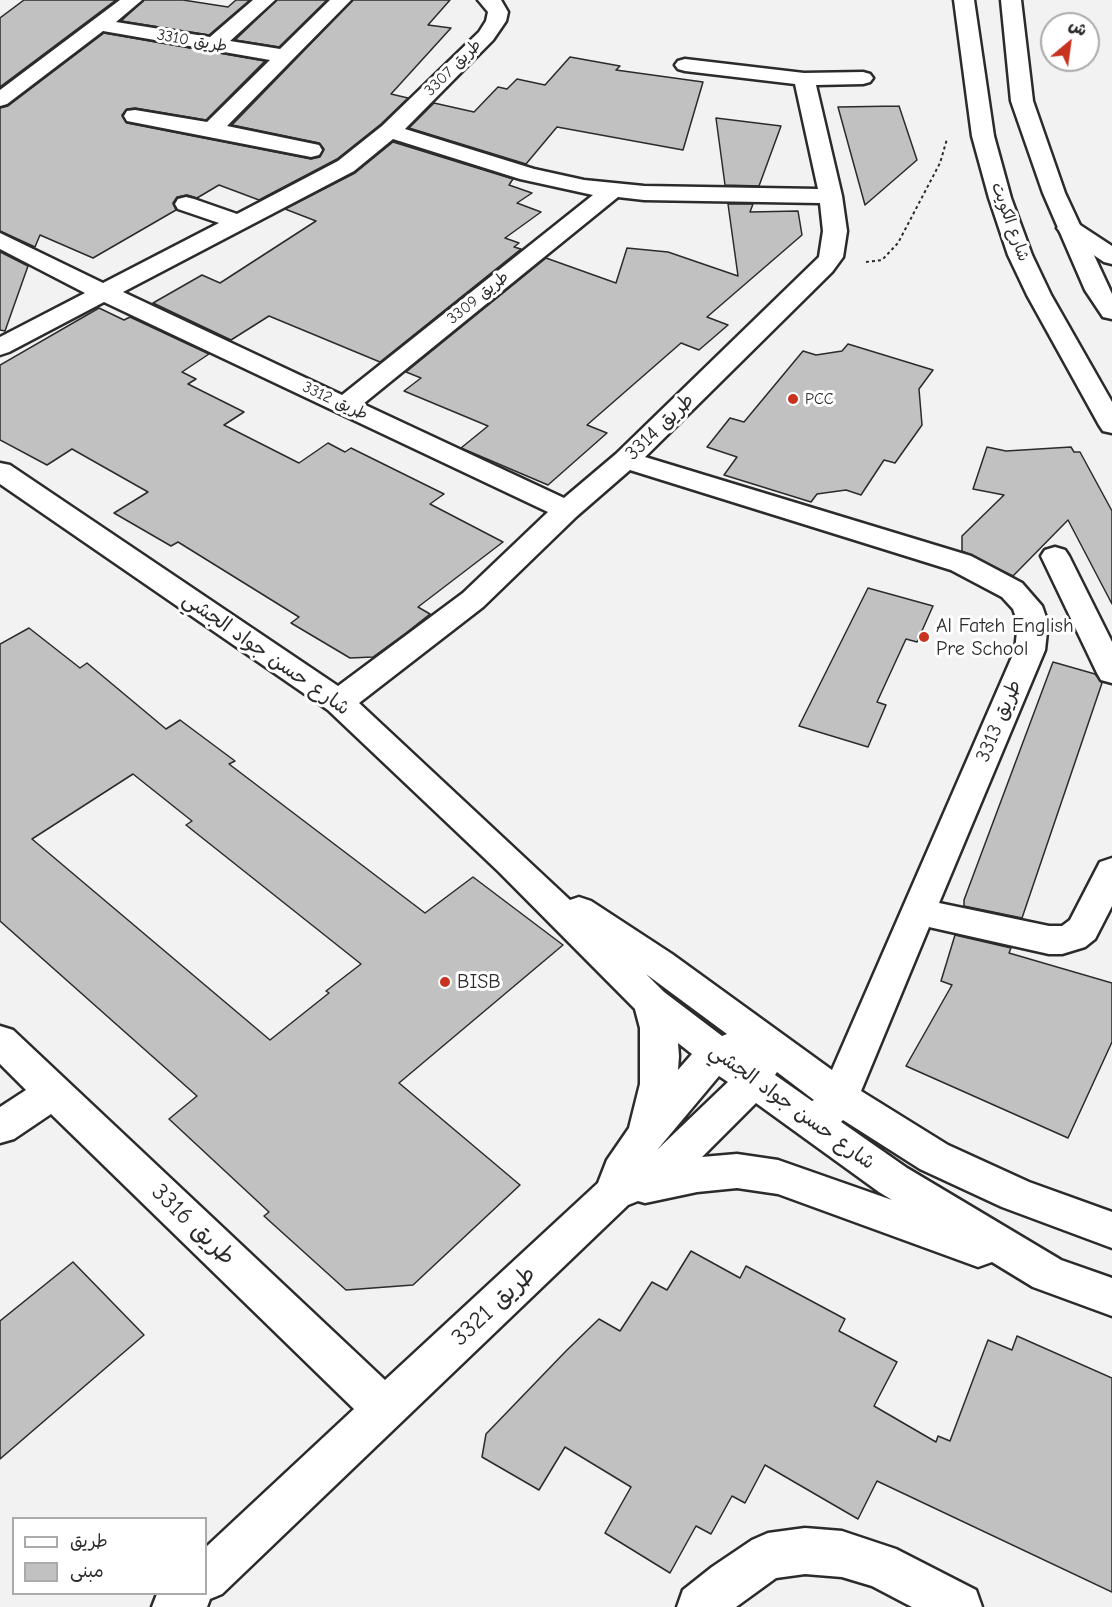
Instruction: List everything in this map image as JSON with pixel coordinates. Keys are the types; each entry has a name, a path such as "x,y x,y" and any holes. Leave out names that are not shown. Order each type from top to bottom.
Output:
{"street":[{"path":"0,100 132,0"},
{"path":"214,44 265,0"},
{"path":"212,129 341,0"},
{"path":"945,0 964,10"},
{"path":"1011,0 1022,101 1054,193 1097,290 1112,312"},
{"name":"طريق 3307","path":"390,131 486,36 496,21 498,12 492,1"},
{"name":"شارع الكويت","path":"964,10 985,146 1020,255 1058,332 1112,425"},
{"name":"طريق 3310","path":"101,25 284,56"},
{"path":"685,65 804,79 863,78"},
{"name":"طريق 3314","path":"339,702 473,600 567,510 626,460 824,267 831,257 835,231 831,196 804,79"},
{"path":"135,116 212,129 311,150"},
{"path":"0,347 346,166 390,131 528,174 612,191 831,196"},
{"name":"طريق 3309","path":"345,406 612,191"},
{"path":"186,204 238,222"},
{"path":"1069,228 1112,257"},
{"name":"طريق 3312","path":"0,240 102,292 567,510"},
{"path":"626,460 961,563 1012,590 1027,606 1087,618"},
{"name":"شارع حسن جواد الجشي","path":"0,471 339,702 511,863 651,1002 716,1053"},
{"path":"1055,556 1112,673"},
{"name":"طريق 3313","path":"816,1125 839,1096 1030,650 1033,623 1027,606"},
{"name":"شارع حسن جواد الجشي","path":"511,863 659,964 760,1052 816,1125 893,1180 1048,1274 1112,1297"},
{"path":"918,910 952,920 1049,940 1062,940 1072,937 1083,929 1112,871"},
{"path":"641,1141 652,1113 659,1084 658,1028 651,1002"},
{"name":"طريق 3316","path":"0,1041 385,1409"},
{"path":"614,1193 621,1173 641,1141 716,1053 743,1046 760,1052"},
{"name":"شارع حسن جواد الجشي","path":"760,1052 839,1096 934,1157 1016,1196 1112,1230"},
{"name":"طريق 3321","path":"207,1577 614,1193 638,1183 670,1162 760,1052"},
{"path":"0,1127 53,1092"},
{"path":"614,1193 697,1175 727,1172 778,1176 1048,1274"},
{"path":"700,1607 728,1583 768,1556 805,1551 842,1554 880,1565 918,1595 959,1607"},
{"path":"175,1607 187,1595"}],"path":[{"path":"824,267 882,260 898,243 940,163 948,135"}],"building":[{"path":"24,0 116,0 0,87 0,18"},
{"path":"144,0 183,0 228,7 236,0 250,0 209,35 121,21"},
{"path":"277,0 327,0 279,47 235,40"},
{"path":"353,0 450,0 428,25 451,28 391,94 408,98 381,124 337,159 259,200 219,185 197,198 187,195 177,197 173,203 176,210 93,258 40,235 35,247 0,231 0,108 8,106 104,33 265,61 206,120 135,108 127,109 122,115 127,123 311,159 320,157 324,149 319,143 232,125"},
{"path":"570,57 620,66 616,70 703,82 683,150 557,127 526,164 409,128 434,103 474,112 498,87 507,89 517,79 545,85"},
{"path":"899,106 917,160 865,205 838,107"},
{"path":"716,118 781,126 759,186 725,185"},
{"path":"393,142 513,179 509,185 532,193 517,203 541,212 505,238 519,243 514,247 521,249 380,362 269,316 231,340 153,303 202,275 220,283 316,221 285,209 355,173"},
{"path":"728,204 753,204 750,212 798,211 802,235 707,317 728,325 699,350 681,343 587,425 607,433 548,485 461,448 488,426 404,391 421,378 406,372 546,258 616,283 627,248 668,252 738,276"},
{"path":"0,252 28,266 5,331 0,330"},
{"path":"99,308 124,320 130,317 209,354 182,372 196,379 188,384 244,412 224,425 299,463 328,443 345,452 351,448 444,494 430,504 503,542 418,607 430,614 406,633 373,657 350,658 291,623 299,617 178,542 171,546 114,513 148,492 72,449 47,465 0,440 0,365"},
{"path":"848,344 933,370 919,389 922,425 895,463 884,460 861,495 846,490 817,494 811,502 724,475 737,457 707,447 730,418 744,422 803,351 816,355 842,351"},
{"path":"987,447 1006,451 1071,447 1074,452 1080,452 1112,511 1112,604 1068,520 1013,576 962,551 962,536 1004,495 973,489"},
{"path":"868,588 933,606 917,642 906,639 877,702 886,705 868,747 799,726"},
{"path":"29,628 80,668 87,663 166,729 180,720 235,761 229,764 425,913 473,877 563,945 399,1083 520,1185 413,1285 346,1290 264,1216 269,1212 169,1119 197,1096 0,921 0,644","holes":["133,774 192,821 186,825 361,964 270,1040 32,839"]},
{"path":"1053,662 1095,674 1102,683 1022,918 964,906 964,900"},
{"path":"955,935 1011,948 1009,953 1112,983 1112,1042 1068,1138 906,1066 952,985 941,981"},
{"path":"691,1251 740,1278 746,1266 845,1319 839,1331 897,1362 874,1406 936,1442 938,1436 950,1441 988,1340 1012,1350 1017,1336 1112,1378 1112,1592 877,1481 858,1519 765,1465 745,1503 732,1496 711,1534 696,1526 670,1573 605,1533 631,1487 565,1447 539,1490 482,1457 486,1434 566,1351 599,1319 620,1331 652,1282 667,1290"},
{"path":"73,1262 144,1335 0,1459 0,1321"}],"place":[{"name":"PCC","path":"793,399"},
{"name":"Al Fateh English Pre School","path":"924,637"},
{"name":"BISB","path":"445,982"}]}
